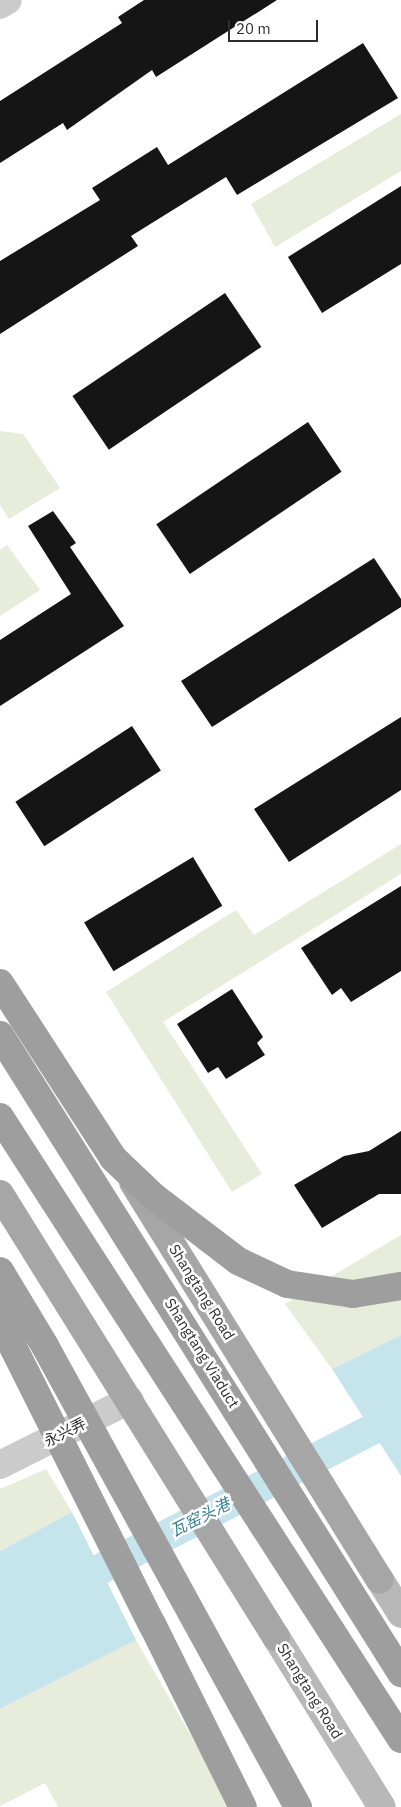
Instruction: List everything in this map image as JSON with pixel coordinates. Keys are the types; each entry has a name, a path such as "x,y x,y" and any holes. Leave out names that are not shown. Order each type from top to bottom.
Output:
{"highway":[{"path":"0,983 113,1158 199,1234 238,1261 288,1284 353,1294 401,1286"},
{"name":"Shangtang Viaduct","path":"0,1035 401,1672"},
{"path":"0,1117 401,1739"},
{"path":"0,1271 50,1354 298,1807"},
{"path":"0,1310 14,1349 243,1807"},
{"path":"344,1579 401,1647"}],"main road":[{"name":"Shangtang Road","path":"0,971 237,1347 401,1614"},
{"name":"Shangtang Road","path":"0,1194 382,1807"}],"street":[{"path":"0,5 8,0"},
{"name":"永兴弄","path":"0,1465 130,1400"}],"green space":[{"path":"401,114 401,171 275,247 251,204"},
{"path":"0,431 23,434 60,488 9,519 0,505"},
{"path":"7,545 40,590 0,616 0,550"},
{"path":"401,844 401,874 163,1022 262,1174 232,1192 106,992 236,910 254,935"},
{"path":"401,1235 401,1335 332,1369 285,1304"},
{"path":"46,1469 72,1512 0,1551 0,1489"},
{"path":"136,1640 232,1807 58,1807 45,1783 0,1806 0,1709"}],"water":[{"path":"401,1335 401,1476 332,1369"},
{"path":"72,1512 136,1640 0,1709 0,1551"}],"building":[{"path":"144,0 277,0 156,77 152,70 67,130 63,123 0,163 0,101 122,23 118,17"},
{"path":"363,43 398,98 237,195 226,177 131,236 138,246 0,334 0,261 100,200 92,188 157,147 168,165"},
{"path":"401,186 401,264 322,313 288,257"},
{"path":"225,293 261,347 109,450 72,396"},
{"path":"308,422 342,472 190,574 156,524"},
{"path":"53,511 76,543 70,547 124,626 0,706 0,640 71,594 28,526"},
{"path":"374,558 401,599 401,607 212,727 181,681"},
{"path":"401,717 401,790 289,862 254,809"},
{"path":"132,726 161,770 44,846 15,802"},
{"path":"193,857 222,906 113,971 84,922"},
{"path":"401,886 401,971 351,1002 341,988 332,995 301,948"},
{"path":"232,989 263,1037 257,1043 265,1055 226,1079 218,1067 208,1073 177,1024"},
{"path":"401,1131 401,1194 379,1194 322,1228 294,1185 344,1156 369,1151"}],"waterway":[{"name":"瓦窑头港","path":"0,1620 401,1414"}]}
